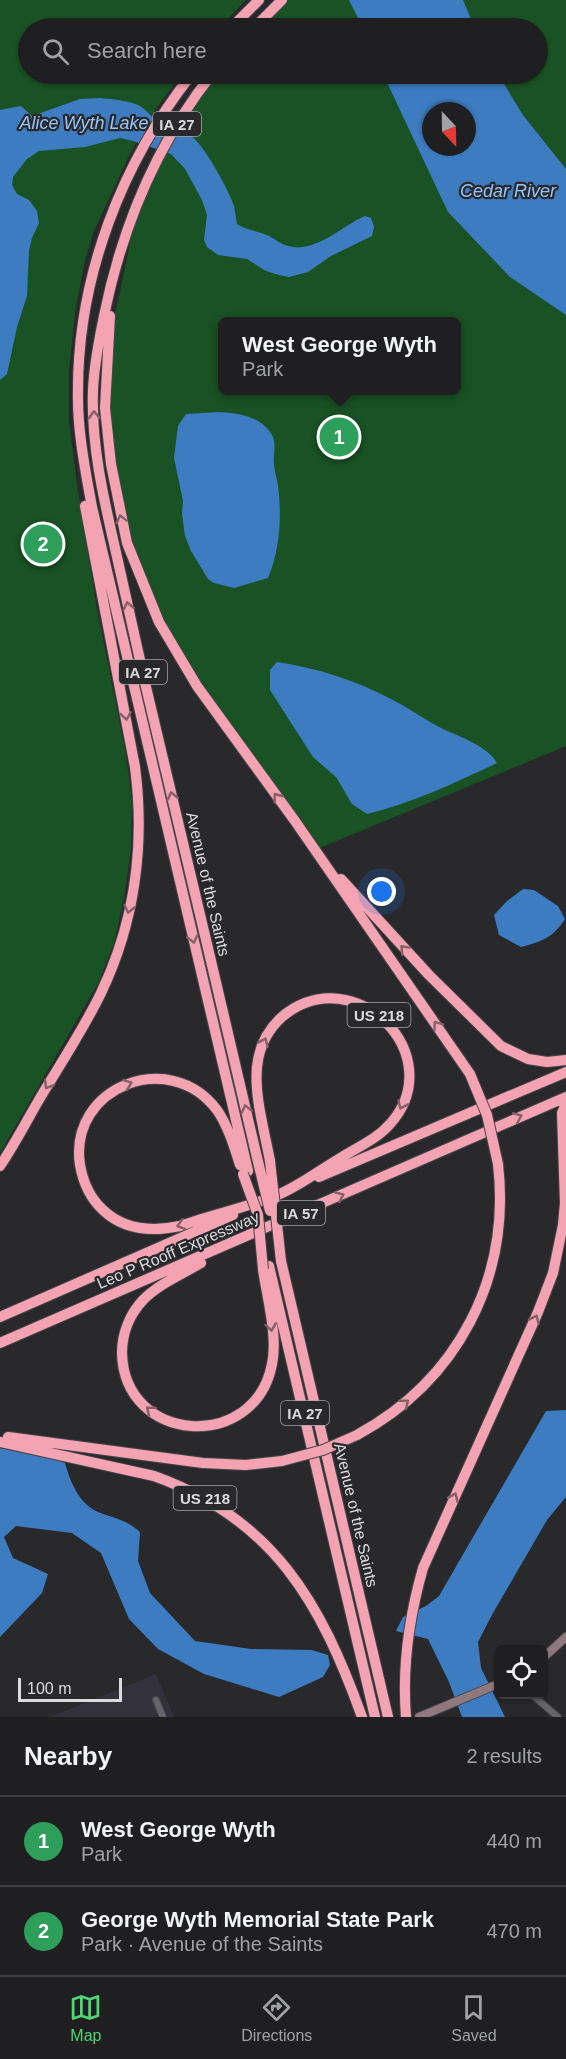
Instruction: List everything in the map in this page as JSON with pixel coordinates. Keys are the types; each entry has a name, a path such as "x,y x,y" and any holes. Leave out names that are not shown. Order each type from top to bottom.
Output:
{"highway":[{"path":"241,18 259,0"},
{"path":"264,18 282,0"},
{"name":"Avenue of the Saints","path":"184,84 170,103 131,170 105,233 90,284 81,340 78,389 81,439 92,507 246,1172 258,1215 266,1268 375,1717"},
{"name":"Avenue of the Saints","path":"205,84 166,141 147,178 112,274 93,389 96,449 131,623 264,1163 281,1261 388,1717"},
{"path":"0,1436 230,1465 282,1461 323,1450 357,1435 393,1413 427,1383 453,1351 474,1316 487,1283 499,1234 501,1185 498,1164 487,1115 470,1074 295,821 224,725 182,663 159,622 128,543 115,492 107,437 105,408 112,274"},
{"path":"0,1166 101,993 125,928 138,858 140,804 80,474 76,438 78,389"},
{"path":"295,821 370,913 490,1037 509,1051 528,1059 547,1062 566,1060"},
{"name":"US 218","path":"264,1163 256,1068 261,1048 270,1030 297,1007 319,999 349,1000 376,1012 385,1019 398,1036 407,1058 409,1080 398,1114 382,1132 277,1196"},
{"name":"Leo P Rooff Expressway","path":"0,1317 566,1072"},
{"path":"246,1172 215,1108 193,1089 172,1080 147,1078 118,1088 98,1104 90,1114 80,1144 82,1174 85,1185 96,1203 112,1217 141,1229 165,1229 180,1226 277,1196"},
{"name":"Leo P Rooff Expressway","path":"0,1342 243,1239 566,1097"},
{"path":"406,1717 405,1684 409,1630 418,1587 430,1550 538,1312 553,1273 562,1234 565,1203 562,1113 566,1104"},
{"path":"243,1239 154,1290 133,1313 123,1338 122,1356 128,1383 143,1405 171,1423 196,1427 230,1420 252,1404 267,1382 274,1352 266,1268"},
{"name":"US 218","path":"0,1442 132,1470 175,1484 214,1503 246,1525 281,1560 305,1594 345,1672 362,1717"}],"main road":[{"path":"548,1653 566,1637"},
{"path":"419,1717 494,1686"}],"street":[{"path":"536,1699 558,1717"},
{"path":"156,1700 163,1717"}],"shaded area":[{"path":"156,1674 174,1717 50,1717"}],"green space":[{"path":"0,0 246,0 229,18 18,18 18,84 174,84 155,110 130,154 94,231 84,264 75,314 69,371 69,421 77,484 96,603 125,749 132,800 131,849 124,898 114,943 99,982 0,1153"},
{"path":"282,0 370,0 378,18 264,18"},
{"path":"463,0 566,0 566,169 523,115 504,84 548,84 548,18 471,18"},
{"path":"208,84 406,84 422,124 422,156 440,156 566,287 566,746 317,849 224,725 159,622 127,543 111,464 111,410 107,354 140,195"}],"water":[{"path":"349,0 463,0 471,18 358,18"},
{"name":"Cedar River","path":"388,84 504,84 523,115 566,169 566,315 510,277 448,212"},
{"name":"Alice Wyth Lake","path":"100,98 140,106 165,127 188,134 196,140 222,180 234,206 237,224 240,226 267,235 285,245 298,247 318,242 365,216 371,218 374,227 372,236 331,256 308,272 289,277 279,275 266,271 247,259 218,255 207,247 204,240 207,215 202,200 185,169 171,154 120,138 85,147 39,151 27,159 13,177 12,185 17,194 29,200 37,211 39,223 29,251 27,296 17,327 7,374 0,380 0,110 21,106 32,116 80,99"},
{"path":"233,413 255,420 267,429 274,441 274,466 280,509 275,556 268,578 234,588 214,583 208,579 191,551 185,536 183,501 174,458 178,426 186,414"},
{"path":"277,662 336,676 364,686 480,747 497,763 417,798 367,814 352,804 336,777 313,757 270,690 270,670"},
{"path":"523,889 534,890 558,906 565,919 556,931 546,938 521,947 499,935 494,915"},
{"path":"566,1410 566,1497 547,1520 478,1642 481,1668 494,1699 496,1699 505,1717 462,1717 449,1682 428,1639 396,1631 403,1617 426,1606 439,1596 546,1411"},
{"path":"0,1448 50,1457 65,1463 73,1484 86,1504 98,1512 125,1522 140,1532 138,1561 150,1593 195,1641 251,1649 312,1650 328,1655 330,1665 323,1677 279,1697 204,1674 158,1649 129,1619 101,1553 72,1533 16,1526 4,1537 13,1558 48,1574 42,1593 0,1637"}],"place":[{"name":"West George Wyth","path":"339,437"},
{"name":"George Wyth Memorial State Park","path":"43,544"}]}
